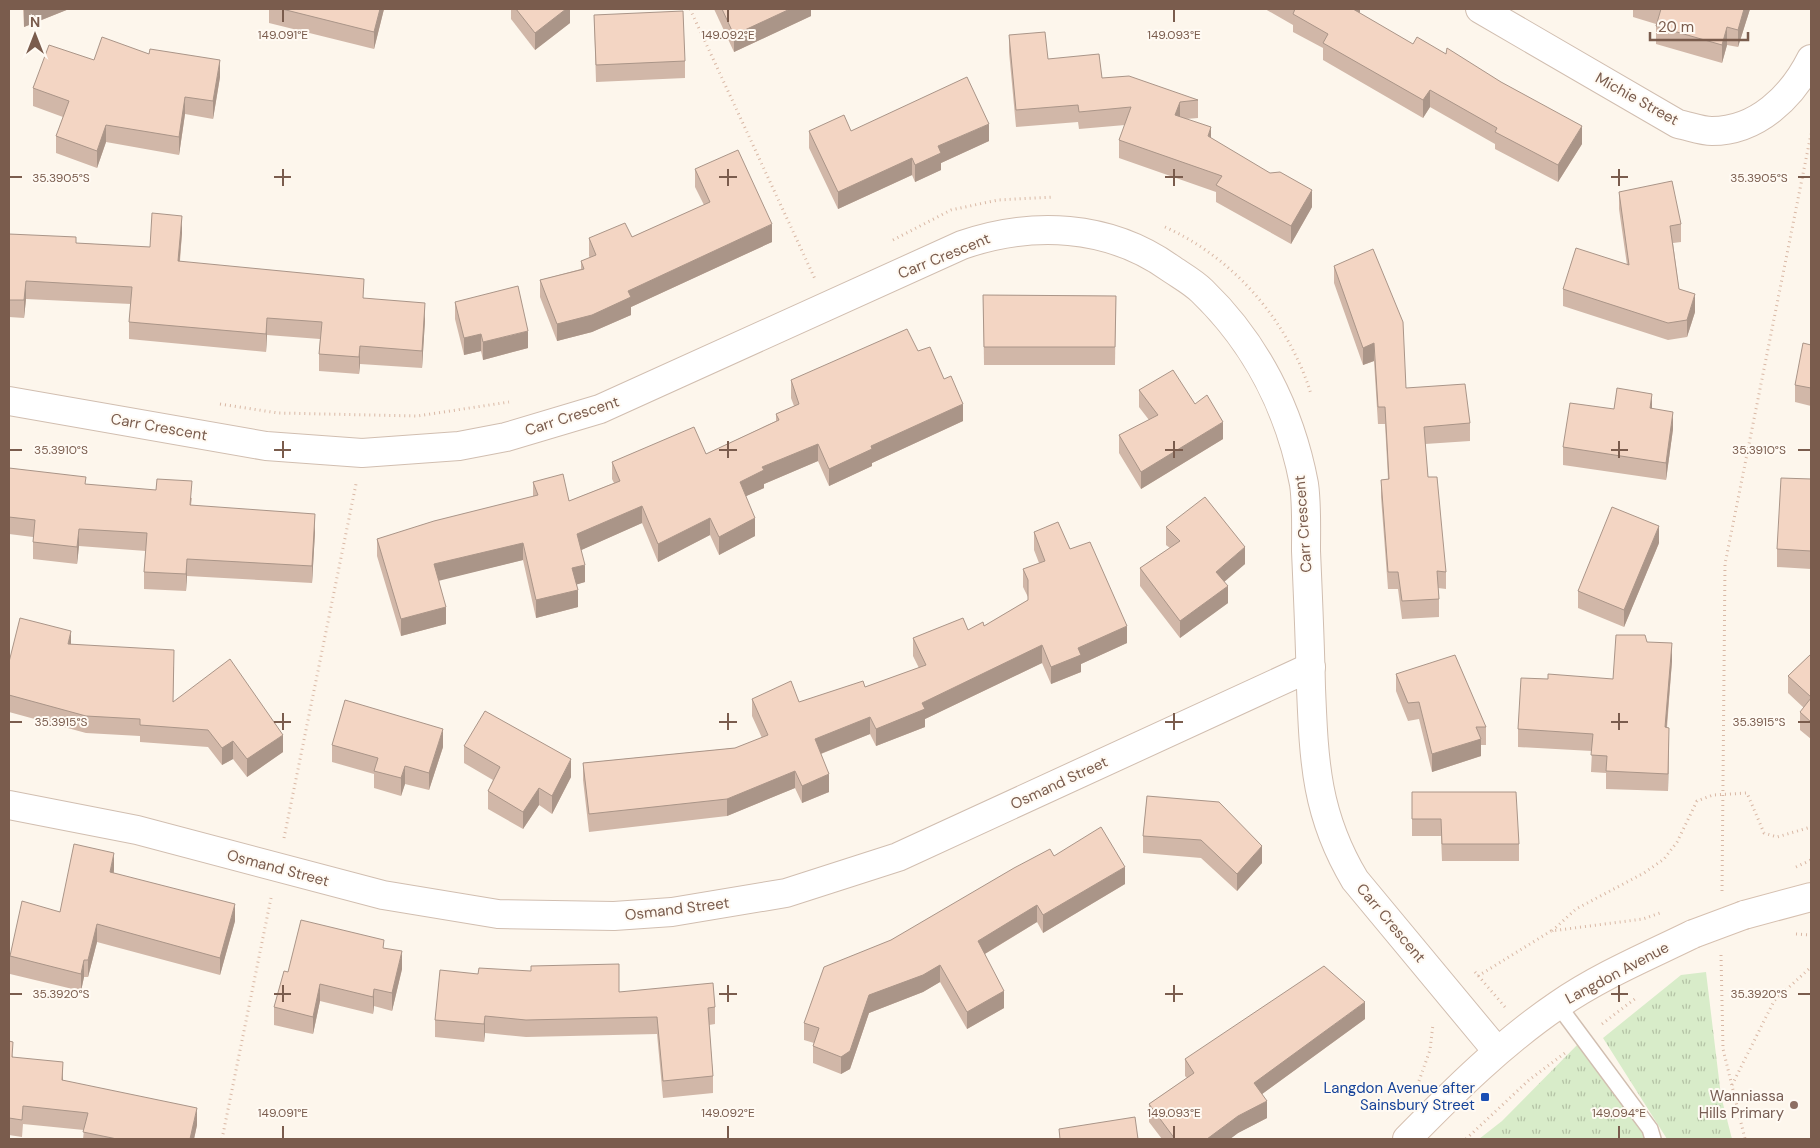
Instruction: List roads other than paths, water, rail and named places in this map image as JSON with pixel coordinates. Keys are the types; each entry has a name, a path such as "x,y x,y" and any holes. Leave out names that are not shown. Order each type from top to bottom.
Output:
{"street":[{"name":"Michie Street","path":"1480,9 1678,124 1712,131 1747,125 1778,106 1803,76 1811,59"},
{"name":"Carr Crescent","path":"9,401 266,446 362,453 468,444 506,437 600,409 953,250 989,236 1044,229 1100,235 1153,256 1201,290 1242,335 1275,390 1287,421 1304,486 1314,752 1322,806 1342,858 1355,880 1497,1051"},
{"name":"Osmand Street","path":"9,805 137,830 383,895 498,914 614,916 672,912 786,892 898,857 1311,667"},
{"name":"Langdon Avenue","path":"1407,1139 1497,1051 1558,1005 1602,978 1693,934 1744,915 1811,897"}],"lane":[{"path":"1558,1005 1650,1129 1653,1139"}],"place":[{"name":"Langdon Avenue after Sainsbury Street","path":"1485,1097"},
{"name":"Wanniassa Hills Primary","path":"1794,1105"}]}
